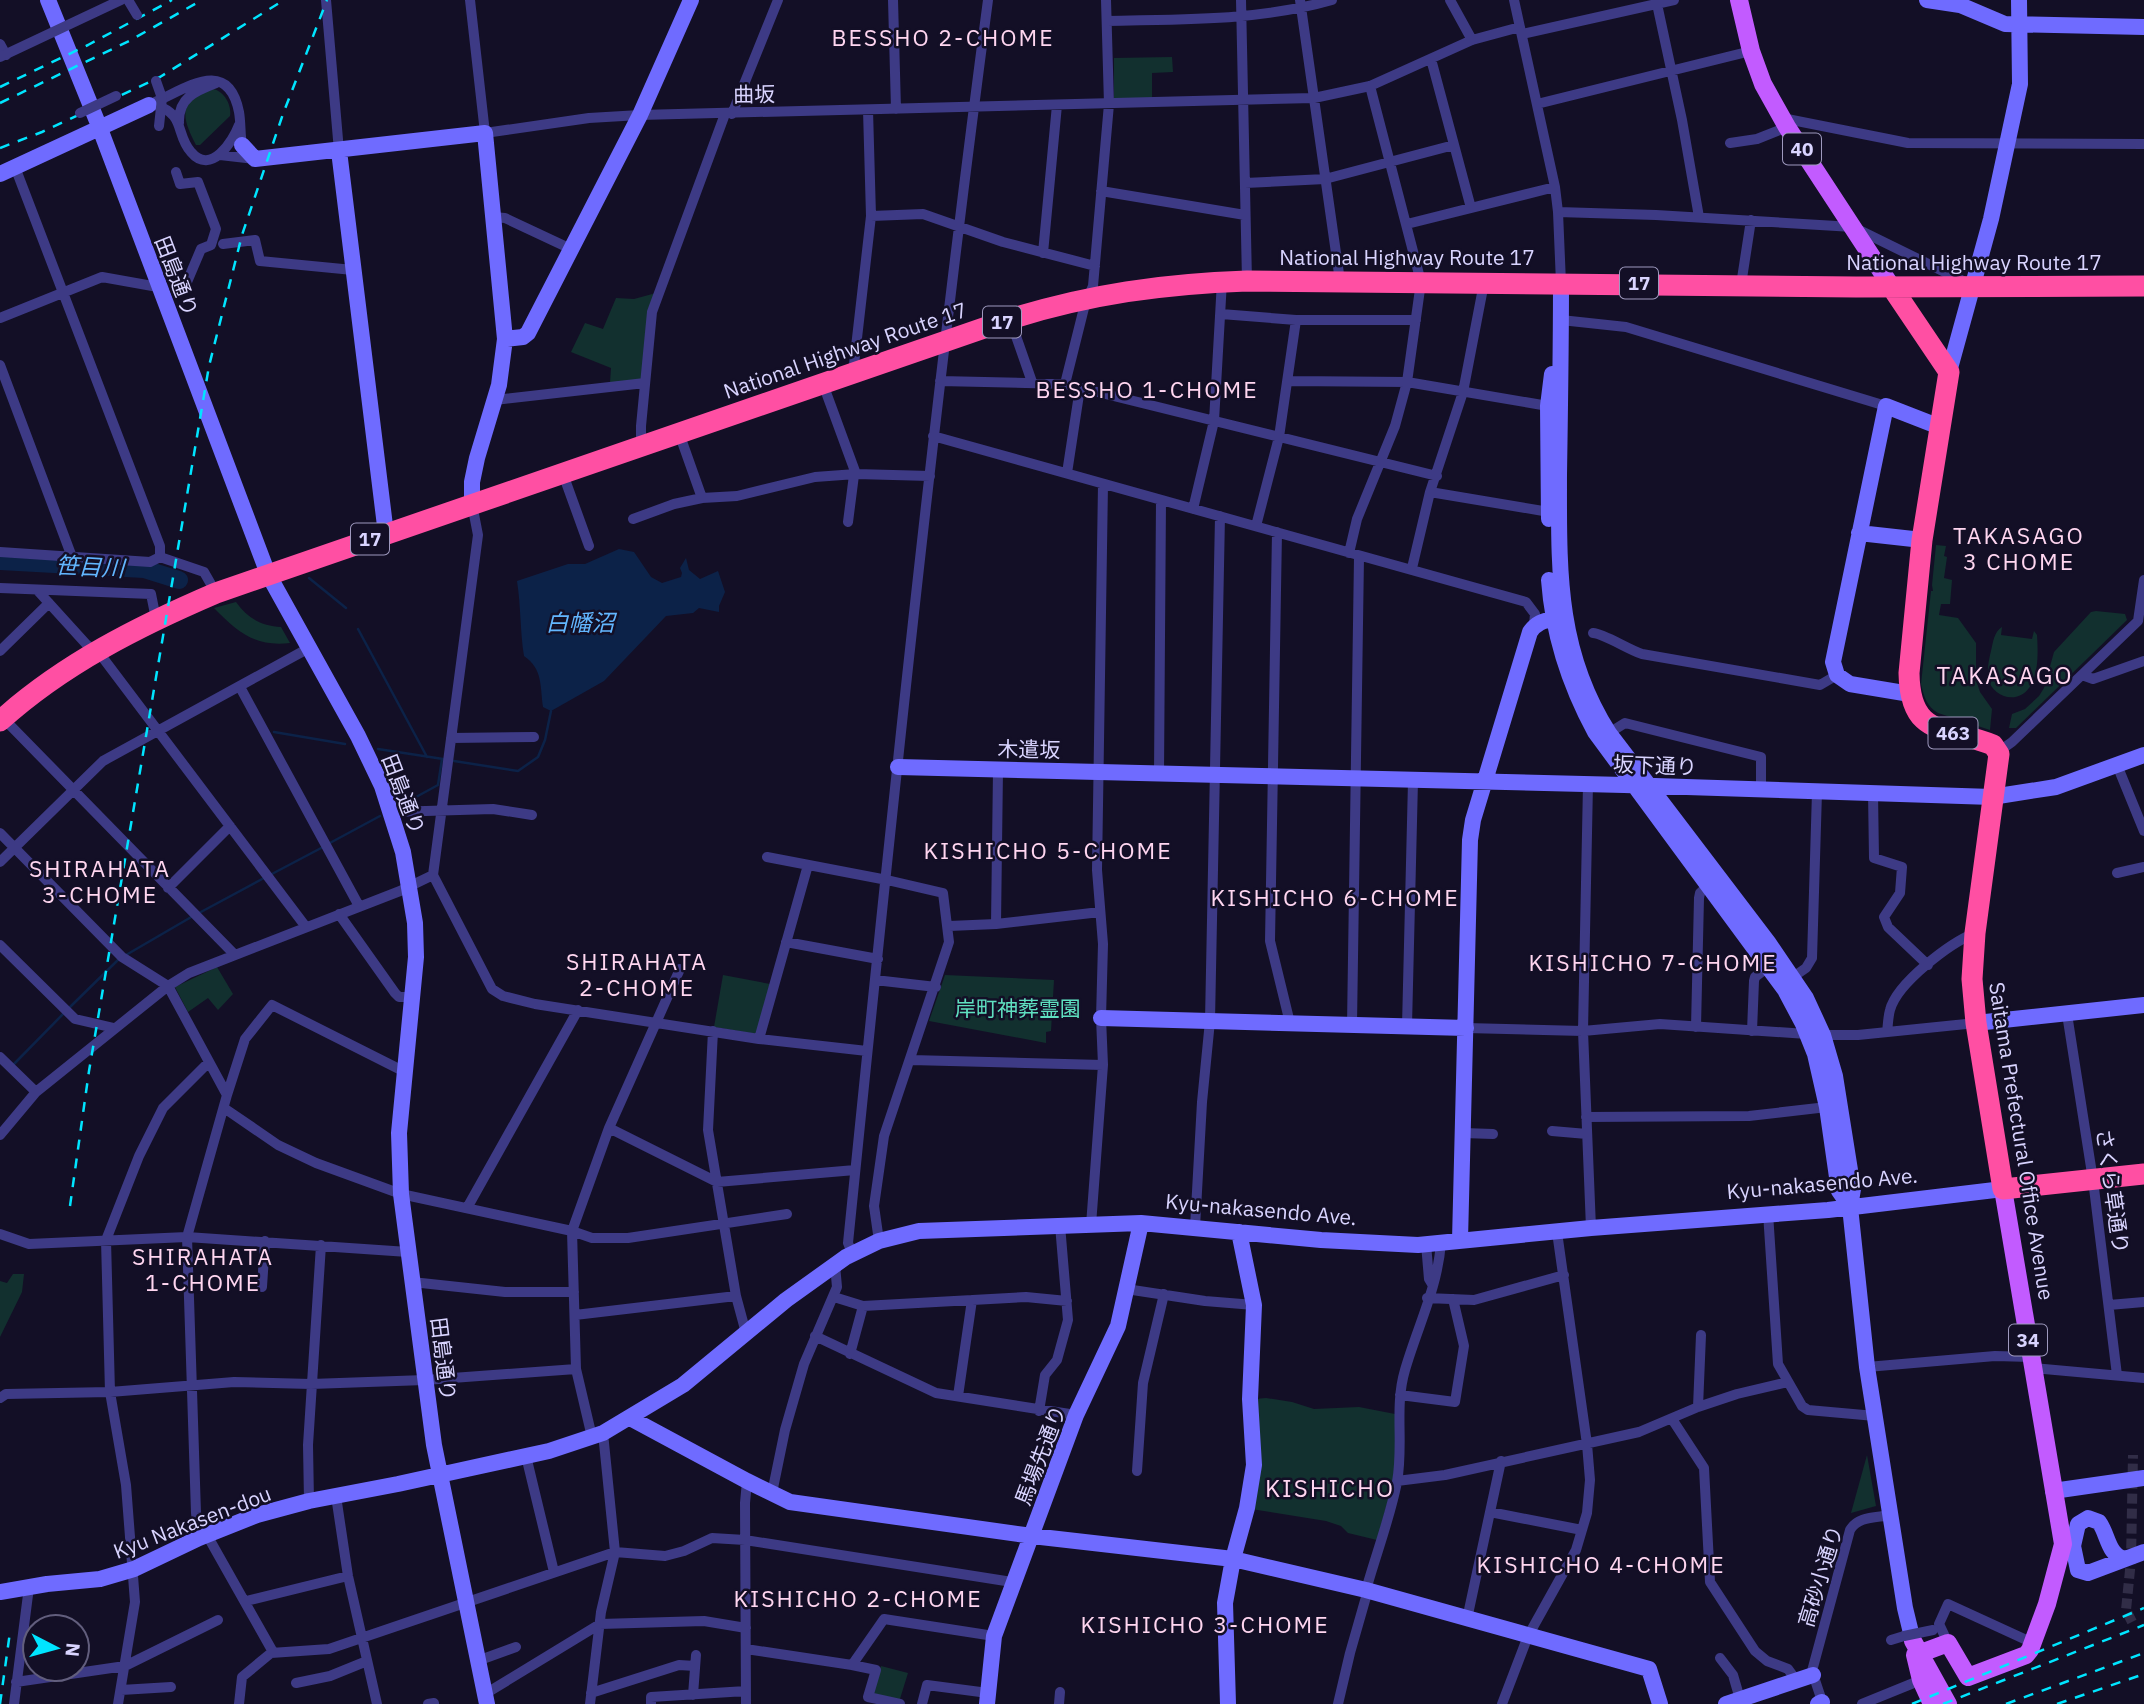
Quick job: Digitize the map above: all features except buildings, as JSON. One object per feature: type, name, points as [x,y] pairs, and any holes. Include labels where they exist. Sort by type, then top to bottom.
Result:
[{"type":"highway","name":"National Highway Route 17","points":[[1,718],[96,651],[156,619],[216,593],[1010,319],[1088,298],[1166,285],[1223,281],[2144,286]]},
{"type":"highway","points":[[1891,286],[1949,372]]},
{"type":"highway","name":"463","points":[[1949,372],[1922,540],[1909,673],[1910,694],[1919,715],[1934,726],[1988,743],[1996,747],[1998,752]]},
{"type":"highway","name":"Saitama Prefectural Office Avenue","points":[[1998,752],[1975,933],[1972,979],[1976,1023],[2003,1189]]},
{"type":"highway","name":"Kyu-nakasendo Ave.","points":[[2003,1189],[2144,1174]]},
{"type":"main road","name":"40","points":[[1739,0],[1751,51],[1763,84],[1891,286]]},
{"type":"main road","name":"Saitama Prefectural Office Avenue","points":[[2003,1189],[2053,1491]]},
{"type":"main road","name":"34","points":[[2033,1643],[2068,1545],[2053,1491]]},
{"type":"main road","points":[[1912,1643],[1948,1643],[1968,1677],[2026,1655],[2033,1643]]},
{"type":"main road","points":[[1912,1643],[1921,1680],[1932,1704]]},
{"type":"main road","points":[[1912,1643],[1948,1704]]},
{"type":"street","name":"田島通り","points":[[48,0],[99,127],[268,574],[358,736],[392,812],[410,887],[415,923],[413,997],[399,1133],[401,1194],[440,1475],[486,1699]]},
{"type":"street","points":[[61,32],[128,0]]},
{"type":"street","points":[[128,0],[137,15]]},
{"type":"street","points":[[0,44],[3,56],[128,0]]},
{"type":"street","points":[[326,0],[339,151],[386,534]]},
{"type":"street","points":[[470,0],[505,339],[502,371],[472,482],[472,504],[478,535],[433,875],[492,989],[503,996],[759,1039],[867,1051]]},
{"type":"street","points":[[505,339],[523,337],[528,333],[640,115],[691,0]]},
{"type":"street","points":[[641,446],[652,312],[728,114],[778,0]]},
{"type":"street","points":[[893,0],[896,109]]},
{"type":"street","points":[[852,1253],[848,1243],[855,1170],[933,436],[988,0]]},
{"type":"street","points":[[1065,384],[1093,286],[1109,104],[1106,0]]},
{"type":"street","points":[[1241,0],[1247,281]]},
{"type":"street","points":[[1107,21],[1242,17],[1332,0]]},
{"type":"street","points":[[1450,0],[1472,40]]},
{"type":"street","points":[[1514,0],[1555,187],[1558,212],[1561,283],[1561,590],[1565,621],[1574,657],[1609,733],[1709,885],[1815,1034],[1835,1076],[1853,1189],[1850,1208],[1867,1367],[1912,1643]]},
{"type":"street","name":"曲坂","points":[[485,133],[589,118],[640,115],[1314,99],[1370,86],[1472,40],[1674,0]]},
{"type":"street","points":[[1927,0],[1951,3],[2005,24],[2021,26],[2144,27]]},
{"type":"street","points":[[1949,372],[1991,219],[2020,83],[2019,0]]},
{"type":"street","points":[[1657,4],[1699,217]]},
{"type":"street","points":[[1300,5],[1340,281]]},
{"type":"street","points":[[1537,104],[1751,51]]},
{"type":"street","points":[[1432,59],[1471,208]]},
{"type":"street","points":[[156,81],[162,98],[159,120]]},
{"type":"street","points":[[0,174],[99,127],[159,120],[200,81],[220,81],[229,89],[234,97],[243,145],[255,159]]},
{"type":"street","points":[[220,81],[195,92],[184,100],[179,109],[179,123],[187,147],[194,155],[206,159],[220,155],[255,159],[485,133]]},
{"type":"street","points":[[1352,1025],[1354,555],[1357,519],[1395,426],[1407,382],[1421,282],[1370,86]]},
{"type":"street","points":[[79,113],[114,95]]},
{"type":"street","points":[[1043,253],[1057,105]]},
{"type":"street","points":[[159,120],[165,109],[179,123]]},
{"type":"street","points":[[853,373],[871,216],[869,110]]},
{"type":"street","points":[[220,155],[231,143],[240,122]]},
{"type":"street","points":[[1730,143],[1757,139],[1785,122],[1908,143],[2144,144]]},
{"type":"street","points":[[1245,183],[1325,180],[1454,145]]},
{"type":"street","points":[[15,167],[160,546],[160,556]]},
{"type":"street","points":[[176,172],[180,184],[198,182],[218,238]]},
{"type":"street","points":[[1407,224],[1555,187]]},
{"type":"street","points":[[1101,191],[1245,215]]},
{"type":"street","points":[[1558,212],[1699,217],[1853,227],[1972,285]]},
{"type":"street","points":[[871,216],[923,214],[1043,253],[1095,266]]},
{"type":"street","points":[[493,217],[505,218],[571,249]]},
{"type":"street","points":[[1741,285],[1751,220]]},
{"type":"street","points":[[187,282],[201,249],[218,238],[255,240],[260,261],[353,270]]},
{"type":"street","points":[[0,318],[102,277],[158,287]]},
{"type":"street","points":[[1193,509],[1214,421],[1223,281]]},
{"type":"street","points":[[1412,568],[1430,492],[1463,392],[1484,284]]},
{"type":"street","points":[[1221,314],[1296,320],[1416,320]]},
{"type":"street","points":[[1010,319],[1032,382]]},
{"type":"street","points":[[1256,526],[1279,437],[1296,320]]},
{"type":"street","points":[[1561,320],[1548,406],[1549,581],[1553,619],[1561,655],[1580,704],[1595,732],[1702,853],[1806,998],[1815,1034],[1839,1191],[1850,1208]]},
{"type":"street","points":[[1561,320],[1626,327],[1886,407],[1940,427]]},
{"type":"street","points":[[0,365],[72,557]]},
{"type":"street","points":[[940,381],[1065,384],[1437,476]]},
{"type":"street","points":[[1289,381],[1407,382],[1548,406]]},
{"type":"street","points":[[495,400],[645,383]]},
{"type":"street","points":[[823,384],[855,475],[848,522]]},
{"type":"street","points":[[1068,473],[1080,388]]},
{"type":"street","points":[[1886,407],[1833,662],[1836,675],[1850,684],[1910,694]]},
{"type":"street","points":[[679,433],[702,498]]},
{"type":"street","points":[[933,436],[1354,555],[1412,568],[1526,602],[1535,614],[1534,625],[1473,820],[1470,840],[1460,1240]]},
{"type":"street","points":[[563,474],[589,546]]},
{"type":"street","points":[[633,519],[702,498],[737,496],[815,477],[929,476]]},
{"type":"street","points":[[1091,1225],[1103,1065],[1103,944],[1097,870],[1103,484]]},
{"type":"street","points":[[1430,492],[1549,512]]},
{"type":"street","points":[[1159,774],[1160,500]]},
{"type":"street","points":[[1195,1227],[1210,1021],[1220,516]]},
{"type":"street","points":[[1277,532],[1270,941],[1290,1023]]},
{"type":"street","points":[[1859,533],[1922,540]]},
{"type":"street","points":[[0,552],[150,562],[160,556]]},
{"type":"street","points":[[160,556],[204,572],[216,593]]},
{"type":"street","points":[[1998,752],[2138,621],[2144,580]]},
{"type":"street","points":[[0,588],[151,594],[156,619]]},
{"type":"street","points":[[38,591],[103,658],[306,927]]},
{"type":"street","points":[[0,651],[48,603]]},
{"type":"street","points":[[1534,625],[1553,619]]},
{"type":"street","points":[[1593,633],[1599,633],[1628,650],[1642,654],[1820,685],[1836,675]]},
{"type":"street","points":[[0,862],[103,761],[309,648]]},
{"type":"street","points":[[2082,675],[2093,680],[2144,661]]},
{"type":"street","points":[[240,687],[359,906]]},
{"type":"street","points":[[1,718],[234,954]]},
{"type":"street","points":[[1609,733],[1625,723],[1761,757],[1761,790]]},
{"type":"street","points":[[451,738],[534,737]]},
{"type":"street","name":"坂下通り","points":[[1159,774],[1642,785],[1992,797],[2056,787],[2144,755]]},
{"type":"street","points":[[2117,765],[2144,831]]},
{"type":"street","name":"木遣坂","points":[[898,767],[1159,774]]},
{"type":"street","points":[[996,924],[998,770]]},
{"type":"street","points":[[1407,1026],[1413,781]]},
{"type":"street","points":[[1588,784],[1583,1031],[1591,1228]]},
{"type":"street","points":[[1793,978],[1806,968],[1812,958],[1817,792]]},
{"type":"street","points":[[1873,793],[1874,858],[1902,867],[1900,893],[1884,917],[1888,927],[1927,965]]},
{"type":"street","points":[[392,812],[492,809],[532,815]]},
{"type":"street","points":[[168,888],[230,826]]},
{"type":"street","points":[[0,833],[122,957],[169,988],[227,1095]]},
{"type":"street","points":[[767,858],[943,893],[949,942],[936,988],[884,1136],[874,1206],[879,1241]]},
{"type":"street","points":[[759,1039],[808,865]]},
{"type":"street","points":[[2117,873],[2144,867]]},
{"type":"street","points":[[0,1135],[36,1092],[114,1028],[188,973],[410,887],[433,875]]},
{"type":"street","points":[[1696,1027],[1699,898],[1700,893],[1709,885]]},
{"type":"street","points":[[948,926],[996,924],[1100,912]]},
{"type":"street","points":[[339,914],[395,993],[404,998],[413,997]]},
{"type":"street","points":[[1887,1032],[1890,1009],[1900,992],[1927,965],[1975,933]]},
{"type":"street","points":[[786,942],[878,959]]},
{"type":"street","points":[[0,945],[75,1019],[114,1028]]},
{"type":"street","points":[[1752,1031],[1754,981],[1758,973],[1768,967]]},
{"type":"street","points":[[680,969],[609,1128],[572,1231],[576,1369],[597,1435],[615,1552],[600,1624],[591,1698],[696,1660],[692,1695]]},
{"type":"street","points":[[875,980],[936,988]]},
{"type":"street","points":[[274,1652],[246,1601],[203,1536],[196,1513],[187,1237],[245,1039],[272,1005],[405,1072]]},
{"type":"street","points":[[1101,1018],[1583,1031],[1660,1024],[1858,1035],[2144,1005]]},
{"type":"street","points":[[467,1208],[578,1010]]},
{"type":"street","name":"さくら草通り","points":[[2067,1014],[2093,1180],[2113,1331],[2116,1375]]},
{"type":"street","points":[[713,1031],[708,1130],[736,1296],[746,1333]]},
{"type":"street","points":[[0,1057],[36,1092]]},
{"type":"street","points":[[911,1060],[1103,1065]]},
{"type":"street","points":[[118,1704],[135,1602],[126,1485],[110,1392],[106,1240],[139,1156],[163,1108],[209,1062]]},
{"type":"street","points":[[1586,1117],[1749,1115],[1827,1107]]},
{"type":"street","points":[[223,1108],[278,1145],[316,1163],[401,1194],[572,1231],[592,1238],[628,1238],[788,1214]]},
{"type":"street","points":[[609,1128],[718,1182],[855,1170]]},
{"type":"street","points":[[1552,1131],[1587,1134]]},
{"type":"street","points":[[1463,1133],[1493,1134]]},
{"type":"street","name":"Kyu-nakasendo Ave.","points":[[440,1475],[526,1456],[597,1435],[682,1385],[786,1300],[852,1253],[879,1241],[919,1231],[1141,1223],[1372,1244],[1434,1243],[1850,1208],[2003,1189]]},
{"type":"street","points":[[1769,1213],[1778,1364],[1802,1405],[1808,1410],[1875,1416]]},
{"type":"street","name":"馬場先通り","points":[[987,1698],[994,1636],[1076,1415],[1118,1326],[1141,1223]]},
{"type":"street","points":[[1039,1410],[1045,1375],[1057,1360],[1068,1320],[1060,1225]]},
{"type":"street","points":[[1502,1704],[1528,1636],[1576,1550],[1587,1513],[1590,1480],[1587,1444],[1557,1231]]},
{"type":"street","points":[[1228,1704],[1225,1603],[1233,1559],[1245,1519],[1254,1465],[1250,1399],[1254,1305],[1240,1232]]},
{"type":"street","points":[[0,1234],[29,1244],[187,1237],[408,1252]]},
{"type":"street","points":[[262,1287],[265,1241]]},
{"type":"street","points":[[1338,1704],[1397,1481],[1401,1431],[1398,1413],[1400,1395],[1438,1268],[1434,1243]]},
{"type":"street","points":[[309,1501],[307,1445],[321,1245]]},
{"type":"street","points":[[772,1493],[785,1430],[804,1364],[837,1287],[835,1265]]},
{"type":"street","points":[[1427,1298],[1474,1300],[1564,1275]]},
{"type":"street","points":[[412,1282],[505,1292],[574,1292]]},
{"type":"street","points":[[1126,1289],[1205,1301],[1254,1305]]},
{"type":"street","points":[[1137,1471],[1143,1383],[1164,1294]]},
{"type":"street","points":[[575,1315],[736,1296]]},
{"type":"street","points":[[834,1297],[863,1307],[1026,1297],[1067,1301]]},
{"type":"street","points":[[1400,1395],[1455,1402],[1464,1346],[1453,1299]]},
{"type":"street","points":[[958,1396],[972,1300]]},
{"type":"street","points":[[2109,1305],[2144,1302]]},
{"type":"street","points":[[850,1354],[863,1307]]},
{"type":"street","points":[[1698,1407],[1700,1335]]},
{"type":"street","points":[[815,1336],[936,1393],[1076,1415]]},
{"type":"street","points":[[1867,1367],[1983,1356],[2144,1378]]},
{"type":"street","points":[[0,1398],[6,1394],[110,1392],[234,1382],[311,1384],[425,1380],[576,1369]]},
{"type":"street","points":[[1397,1481],[1445,1475],[1639,1432],[1698,1407],[1788,1382]]},
{"type":"street","points":[[630,1418],[790,1502],[1031,1536],[1233,1559],[1367,1590],[1648,1669],[1660,1704]]},
{"type":"street","points":[[1672,1419],[1704,1468],[1710,1582],[1755,1651],[1767,1661],[1788,1670],[1796,1680]]},
{"type":"street","points":[[526,1456],[554,1572]]},
{"type":"street","points":[[1467,1619],[1502,1461]]},
{"type":"street","name":"Kyu Nakasen-dou","points":[[0,1592],[100,1578],[134,1569],[203,1536],[257,1515],[309,1501],[440,1475]]},
{"type":"street","points":[[2053,1491],[2144,1478]]},
{"type":"street","points":[[746,1704],[747,1481]]},
{"type":"street","points":[[335,1496],[348,1576],[377,1704]]},
{"type":"street","points":[[1490,1512],[1582,1530]]},
{"type":"street","name":"高砂小通り","points":[[1813,1675],[1824,1623],[1850,1530],[1856,1522],[1891,1515]]},
{"type":"street","points":[[2125,1559],[2120,1559],[2113,1553],[2102,1527],[2094,1519],[2082,1520],[2068,1545],[2078,1570],[2084,1574],[2125,1559],[2144,1552]]},
{"type":"street","points":[[239,1704],[242,1677],[274,1652],[329,1649],[615,1552],[665,1556],[684,1551],[712,1538],[745,1540],[1012,1582]]},
{"type":"street","points":[[246,1601],[348,1576]]},
{"type":"street","points":[[14,1704],[29,1587]]},
{"type":"street","points":[[1948,1643],[1939,1624],[1948,1604],[2033,1643]]},
{"type":"street","points":[[852,1665],[884,1619],[994,1636]]},
{"type":"street","points":[[16,1682],[125,1666],[218,1620]]},
{"type":"street","points":[[486,1699],[600,1624],[705,1621],[746,1628]]},
{"type":"street","points":[[1891,1640],[1912,1643],[1933,1630]]},
{"type":"street","points":[[480,1660],[516,1647]]},
{"type":"street","points":[[746,1649],[876,1670],[868,1697],[900,1704]]},
{"type":"street","points":[[1720,1658],[1733,1675],[1733,1702],[1813,1675],[1821,1703]]},
{"type":"street","points":[[296,1683],[330,1676],[367,1661]]},
{"type":"street","points":[[1862,1704],[1921,1680]]},
{"type":"street","points":[[922,1704],[927,1685],[987,1698]]},
{"type":"street","points":[[121,1690],[171,1687]]},
{"type":"street","points":[[652,1704],[651,1697],[746,1691]]},
{"type":"street","points":[[1059,1704],[1060,1692]]},
{"type":"green space","points":[[1172,57],[1173,72],[1152,73],[1152,98],[1114,99],[1114,58]]},
{"type":"green space","points":[[213,89],[226,99],[230,116],[200,145],[196,145],[187,126],[188,104]]},
{"type":"green space","points":[[656,293],[641,380],[610,383],[611,368],[571,352],[585,323],[603,329],[616,298],[634,299]]},
{"type":"green space","points":[[1936,545],[1946,546],[1944,578],[1952,580],[1950,604],[1941,604],[1939,615],[1958,618],[1976,643],[1976,680],[1980,692],[1992,709],[1990,730],[1934,711],[1923,693],[1921,684]]},
{"type":"green space","points":[[236,602],[255,620],[281,627],[290,643],[266,643],[247,636],[214,608]]},
{"type":"green space","points":[[2091,612],[2125,614],[2127,620],[2016,728],[2009,728],[2012,714],[2025,709],[2044,688],[2054,652]]},
{"type":"green space","points":[[2002,627],[2001,635],[2032,639],[2034,631],[2037,635],[2035,677],[2029,688],[2018,696],[2000,694],[1990,685],[1988,678],[1993,641]]},
{"type":"green space","points":[[217,967],[233,994],[218,1010],[208,998],[188,1012],[175,987]]},
{"type":"green space","points":[[723,975],[770,984],[756,1034],[714,1027]]},
{"type":"green space","name":"岸町神葬霊園","points":[[945,975],[1054,980],[1051,1031],[1046,1032],[1046,1043],[929,1021]]},
{"type":"green space","points":[[13,1274],[24,1274],[22,1292],[0,1337],[0,1281],[7,1283]]},
{"type":"green space","points":[[1266,1398],[1314,1409],[1359,1407],[1395,1414],[1395,1475],[1377,1540],[1348,1533],[1341,1526],[1326,1521],[1251,1509],[1255,1399]]},
{"type":"green space","points":[[1867,1455],[1876,1506],[1851,1513]]},
{"type":"green space","points":[[881,1666],[908,1673],[899,1702],[870,1695]]},
{"type":"water","name":"白幡沼","points":[[619,549],[634,552],[651,577],[662,583],[681,577],[680,568],[686,558],[689,570],[700,579],[718,571],[725,592],[719,612],[699,608],[693,613],[666,616],[604,681],[551,711],[543,707],[538,672],[524,656],[517,581],[568,564],[585,564]]},
{"type":"waterway","name":"笹目川","points":[[0,561],[144,569],[179,580]]},
{"type":"waterway","points":[[309,578],[346,608]]},
{"type":"waterway","points":[[358,629],[427,757]]},
{"type":"waterway","points":[[454,761],[518,771],[538,757],[545,740],[551,711]]},
{"type":"waterway","points":[[274,732],[345,744]]},
{"type":"waterway","points":[[378,749],[443,759]]},
{"type":"waterway","points":[[405,803],[438,785],[442,759]]},
{"type":"waterway","points":[[328,844],[380,816]]},
{"type":"waterway","points":[[270,875],[323,847]]},
{"type":"waterway","points":[[199,913],[264,878]]},
{"type":"waterway","points":[[126,955],[193,916]]},
{"type":"waterway","points":[[70,1007],[120,958]]},
{"type":"waterway","points":[[14,1064],[65,1012]]},
{"type":"tunnel","points":[[2132,1622],[2126,1610],[2131,1560],[2133,1455]]},
{"type":"railway","points":[[0,87],[88,45],[172,0]]},
{"type":"railway","points":[[0,103],[129,41],[202,0]]},
{"type":"railway","points":[[0,148],[42,132],[160,77],[284,0]]},
{"type":"railway","points":[[70,1206],[89,1071],[209,366],[242,235],[283,114],[327,0]]},
{"type":"railway","points":[[1912,1704],[2144,1608]]},
{"type":"railway","points":[[1943,1704],[2144,1625]]},
{"type":"railway","points":[[0,1704],[10,1632]]},
{"type":"railway","points":[[2006,1704],[2144,1653]]},
{"type":"railway","points":[[2057,1704],[2144,1674]]},
{"type":"district","name":"BESSHO 2-CHOME","points":[[943,37]]},
{"type":"district","name":"BESSHO 1-CHOME","points":[[1147,389]]},
{"type":"district","name":"TAKASAGO 3 CHOME","points":[[2019,548]]},
{"type":"district","name":"TAKASAGO","points":[[2005,675]]},
{"type":"district","name":"KISHICHO 5-CHOME","points":[[1048,850]]},
{"type":"district","name":"SHIRAHATA 3-CHOME","points":[[100,881]]},
{"type":"district","name":"KISHICHO 6-CHOME","points":[[1335,897]]},
{"type":"district","name":"KISHICHO 7-CHOME","points":[[1653,962]]},
{"type":"district","name":"SHIRAHATA 2-CHOME","points":[[637,974]]},
{"type":"district","name":"SHIRAHATA 1-CHOME","points":[[203,1269]]},
{"type":"district","name":"KISHICHO","points":[[1330,1488]]},
{"type":"district","name":"KISHICHO 4-CHOME","points":[[1601,1564]]},
{"type":"district","name":"KISHICHO 2-CHOME","points":[[858,1598]]},
{"type":"district","name":"KISHICHO 3-CHOME","points":[[1205,1624]]}]
